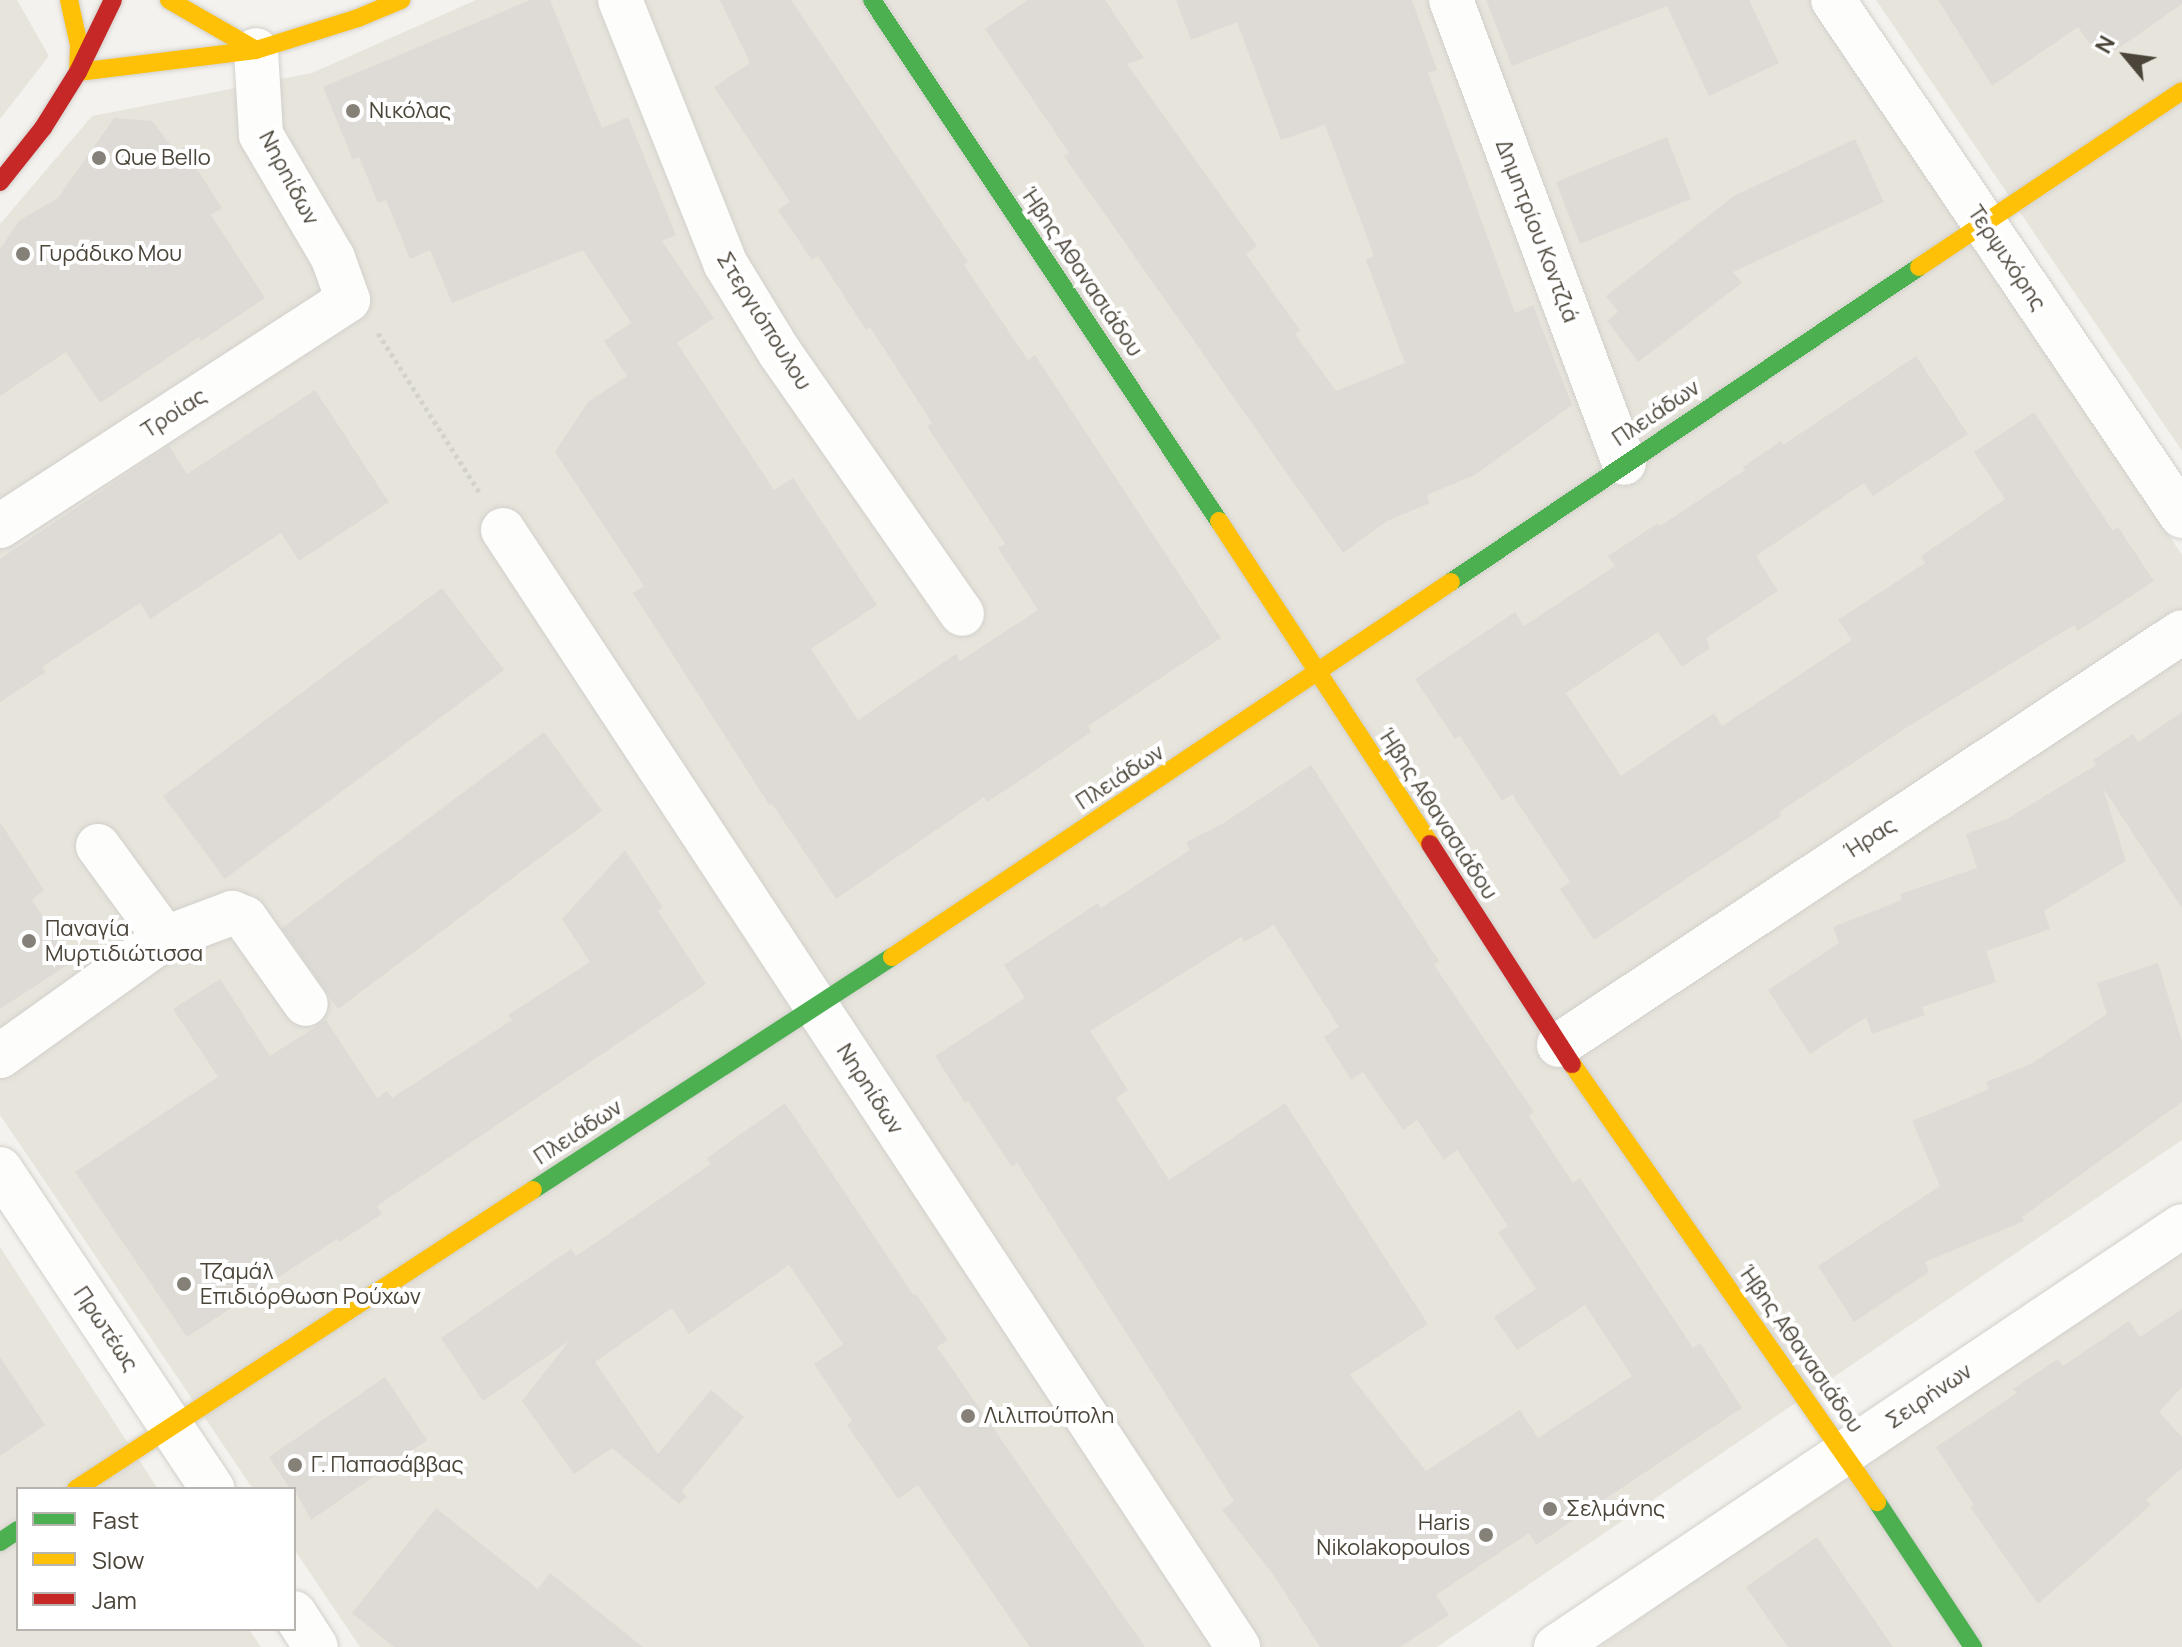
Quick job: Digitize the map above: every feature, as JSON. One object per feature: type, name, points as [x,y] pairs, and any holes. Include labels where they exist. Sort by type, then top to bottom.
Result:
[{"type":"street","points":[[69,0],[79,45],[78,72]]},
{"type":"street","points":[[0,182],[43,128],[78,72],[113,0]]},
{"type":"street","points":[[169,0],[256,50]]},
{"type":"street","points":[[78,72],[256,50],[358,18],[401,0]]},
{"type":"street","name":"Στεργιόπουλου","points":[[620,0],[725,263],[780,353],[962,614]]},
{"type":"street","name":"Ήβης Αθανασιάδου","points":[[872,0],[1318,670],[1559,1045],[1844,1454],[1973,1647]]},
{"type":"street","name":"Δημητρίου Κοντζιά","points":[[1451,0],[1624,463]]},
{"type":"street","name":"Τερψιχόρης","points":[[1833,0],[2182,516]]},
{"type":"street","name":"Νηρηίδων","points":[[256,50],[261,135],[333,258],[348,300]]},
{"type":"street","name":"Πλειάδων","points":[[79,1487],[815,1007],[1280,699],[1318,670],[1624,463],[2182,91]]},
{"type":"street","name":"Τροίας","points":[[0,526],[348,300]]},
{"type":"street","name":"Νηρηίδων","points":[[503,530],[1238,1647]]},
{"type":"street","name":"Ήρας","points":[[1559,1045],[2182,632]]},
{"type":"street","points":[[98,846],[165,938]]},
{"type":"street","points":[[0,1056],[165,938],[232,913],[245,918],[306,1004]]},
{"type":"street","name":"Πρωτέως","points":[[0,1169],[212,1487]]},
{"type":"street","name":"Σειρήνων","points":[[1556,1647],[2182,1226]]},
{"type":"street","points":[[296,1616],[316,1647]]},
{"type":"path","points":[[348,300],[368,316],[503,530]]},
{"type":"shaded area","points":[[0,0],[17,0],[49,56],[0,119]]},
{"type":"shaded area","points":[[476,0],[1812,0],[2182,555],[2182,1140],[1437,1647],[360,1647],[296,1552],[296,1487],[252,1487],[0,1115],[0,224],[92,116],[312,73]]},
{"type":"shaded area","points":[[1876,0],[2182,0],[2182,451]]},
{"type":"shaded area","points":[[2182,1239],[2182,1647],[1599,1647]]},
{"type":"shaded area","points":[[0,1247],[157,1487],[16,1487],[16,1631],[250,1631],[261,1647],[0,1647]]},
{"type":"building","points":[[530,0],[550,0],[602,128],[628,117],[676,235],[662,241],[714,318],[677,343],[774,490],[793,478],[877,605],[811,649],[858,720],[956,654],[960,661],[1038,610],[998,548],[1005,544],[927,426],[932,423],[870,327],[866,330],[818,256],[812,260],[778,210],[790,202],[714,87],[750,63],[720,0],[791,0],[968,262],[964,265],[1028,360],[1035,355],[1221,638],[1088,726],[1091,732],[1033,772],[987,802],[984,797],[836,899],[772,804],[770,806],[633,593],[644,586],[555,452],[588,402],[627,376],[604,341],[631,323],[583,250],[452,303],[430,250],[410,259],[386,200],[378,203],[359,157],[353,160],[323,87]]},
{"type":"building","points":[[1028,0],[1105,0],[1144,58],[1127,64],[1257,246],[1246,254],[1300,330],[1295,334],[1336,391],[1405,363],[1366,260],[1374,256],[1325,125],[1281,140],[1237,22],[1191,40],[1176,0],[1412,0],[1437,70],[1428,73],[1515,313],[1533,305],[1572,405],[1475,475],[1427,495],[1430,503],[1387,521],[1343,553],[1064,156],[1069,153],[985,29]]},
{"type":"building","points":[[1486,0],[1749,0],[1779,63],[1709,96],[1667,6],[1512,66]]},
{"type":"building","points":[[1938,0],[2182,0],[2182,4],[2109,55],[2100,42],[2092,47],[2078,27],[1992,86]]},
{"type":"building","points":[[114,118],[152,121],[176,152],[183,147],[222,208],[211,215],[265,298],[201,341],[199,337],[100,403],[66,352],[0,396],[0,249],[20,220],[58,198]]},
{"type":"building","points":[[1667,137],[1691,199],[1580,244],[1556,182]]},
{"type":"building","points":[[1855,139],[1884,202],[1733,272],[1742,283],[1638,362],[1607,321],[1618,312],[1606,296],[1734,196]]},
{"type":"building","points":[[1916,356],[1968,434],[1873,496],[1864,483],[1756,556],[1778,591],[1706,638],[1710,648],[1682,667],[1658,632],[1566,693],[1621,776],[1714,713],[1722,726],[1852,640],[1838,620],[1925,563],[1921,556],[2005,499],[1974,452],[2034,412],[2113,531],[2118,527],[2154,581],[2078,631],[2074,625],[1909,726],[1779,812],[1781,816],[1594,940],[1560,889],[1570,882],[1512,794],[1502,801],[1460,736],[1455,739],[1415,679],[1515,612],[1524,626],[1615,566],[1608,556],[1658,523],[1660,526],[1745,470],[1743,467],[1781,441],[1783,445]]},
{"type":"building","points":[[315,390],[389,502],[299,561],[281,533],[150,619],[140,603],[42,667],[46,672],[0,702],[0,559],[169,446],[187,474]]},
{"type":"building","points":[[442,588],[504,670],[225,879],[163,796]]},
{"type":"building","points":[[2182,712],[2182,908],[2103,788],[2126,861],[2044,911],[2050,929],[1986,951],[1996,982],[1922,1007],[1925,1015],[1872,1034],[1866,1017],[1810,1054],[1768,990],[1839,943],[1833,927],[1902,900],[1900,894],[1977,868],[1966,834],[2007,819],[2096,765],[2093,760],[2133,734],[2138,742]]},
{"type":"building","points":[[544,732],[602,811],[338,1009],[282,928]]},
{"type":"building","points":[[1311,765],[1439,961],[1434,965],[1534,1112],[1529,1116],[1573,1183],[1580,1178],[1693,1348],[1700,1343],[1742,1408],[1536,1545],[1529,1533],[1436,1595],[1449,1615],[1400,1647],[1320,1647],[1272,1573],[1222,1510],[1234,1501],[1017,1163],[1012,1167],[935,1056],[1025,998],[1004,965],[1098,903],[1101,908],[1190,850],[1186,842],[1222,824]],"holes":[[[1274,925],[1339,1027],[1324,1037],[1351,1080],[1363,1072],[1403,1130],[1417,1120],[1444,1160],[1457,1150],[1508,1226],[1498,1232],[1536,1289],[1494,1317],[1517,1350],[1585,1305],[1632,1376],[1538,1438],[1520,1410],[1426,1471],[1350,1375],[1428,1324],[1285,1103],[1169,1180],[1116,1098],[1128,1090],[1090,1031],[1241,937],[1244,942]]]},
{"type":"building","name":"Παναγία Μυρτιδιώτισσα","points":[[0,822],[44,890],[32,900],[72,962],[0,1009]]},
{"type":"building","points":[[625,850],[663,908],[658,911],[706,984],[377,1206],[382,1214],[339,1242],[337,1239],[187,1337],[75,1172],[218,1077],[173,1009],[220,979],[270,1056],[326,1020],[377,1098],[387,1091],[392,1098],[512,1020],[508,1015],[590,962],[562,919]]},
{"type":"building","points":[[2158,963],[2182,1041],[2182,1102],[2022,1217],[2024,1221],[1925,1262],[1929,1272],[1854,1322],[1818,1266],[1940,1186],[1912,1121],[1989,1089],[1986,1082],[2031,1064],[2107,1014],[2097,983]]},
{"type":"building","points":[[785,1103],[914,1296],[916,1294],[948,1340],[937,1347],[1145,1647],[1030,1647],[918,1485],[898,1499],[847,1425],[852,1421],[814,1364],[843,1344],[789,1265],[689,1334],[672,1308],[595,1362],[658,1454],[711,1390],[744,1417],[682,1491],[687,1497],[679,1504],[612,1448],[574,1474],[522,1401],[569,1341],[483,1401],[441,1338],[571,1249],[576,1256],[711,1164],[707,1158]]},
{"type":"building","points":[[2182,1309],[2182,1387],[2159,1412],[2182,1437],[2182,1468],[2146,1500],[2151,1505],[2038,1604],[1970,1507],[1974,1505],[1936,1447],[2017,1393],[2013,1389],[2058,1359],[2063,1366],[2129,1321],[2140,1337]]},
{"type":"building","points":[[0,1357],[45,1425],[0,1456]]},
{"type":"building","points":[[385,1377],[427,1440],[311,1520],[296,1487],[289,1487],[269,1457]]},
{"type":"building","points":[[436,1508],[538,1589],[550,1573],[643,1647],[394,1647],[352,1613]]},
{"type":"building","points":[[1817,1537],[1893,1647],[1788,1647],[1746,1587]]},
{"type":"traffic: fast","points":[[872,0],[1219,521]]},
{"type":"traffic: fast","points":[[1451,582],[1919,267]]},
{"type":"traffic: fast","points":[[533,1190],[892,957]]},
{"type":"traffic: fast","points":[[1877,1502],[1973,1647]]},
{"type":"traffic: fast","points":[[0,1542],[16,1531]]},
{"type":"traffic: slow","points":[[69,0],[79,45],[78,72]]},
{"type":"traffic: slow","points":[[169,0],[256,50]]},
{"type":"traffic: slow","points":[[78,72],[256,50],[358,18],[401,0]]},
{"type":"traffic: slow","points":[[1919,267],[2182,91]]},
{"type":"traffic: slow","points":[[1219,521],[1430,844]]},
{"type":"traffic: slow","points":[[892,957],[1451,582]]},
{"type":"traffic: slow","points":[[1572,1064],[1877,1502]]},
{"type":"traffic: slow","points":[[79,1487],[533,1190]]},
{"type":"traffic: jam","points":[[0,182],[43,128],[78,72],[113,0]]},
{"type":"traffic: jam","points":[[1430,844],[1572,1064]]},
{"type":"place","name":"Νικόλας","points":[[353,111]]},
{"type":"place","name":"Que Bello","points":[[99,158]]},
{"type":"place","name":"Γυράδικο Μου","points":[[23,254]]},
{"type":"place","name":"Παναγία Μυρτιδιώτισσα","points":[[29,941]]},
{"type":"place","name":"Τζαμάλ Επιδιόρθωση Ρούχων","points":[[184,1284]]},
{"type":"place","name":"Λιλιπούπολη","points":[[968,1416]]},
{"type":"place","name":"Γ. Παπασάββας","points":[[295,1465]]},
{"type":"place","name":"Σελμάνης","points":[[1550,1509]]},
{"type":"place","name":"Haris Nikolakopoulos","points":[[1486,1535]]}]
